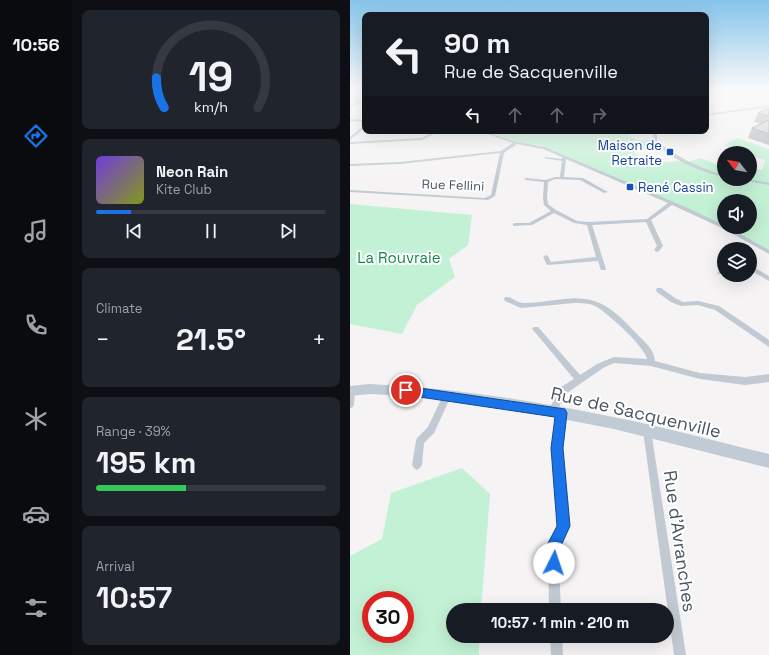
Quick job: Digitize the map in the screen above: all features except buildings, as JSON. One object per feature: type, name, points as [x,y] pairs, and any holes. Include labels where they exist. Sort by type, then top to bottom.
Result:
[{"type":"street","points":[[350,139],[362,129]]},
{"type":"street","points":[[350,143],[422,139],[432,134]]},
{"type":"street","points":[[487,134],[516,143],[544,148],[717,224]]},
{"type":"street","points":[[655,134],[655,141],[667,152],[690,164],[717,174]]},
{"type":"street","points":[[350,166],[400,163],[502,152],[516,143]]},
{"type":"street","name":"Rue Fellini","points":[[350,190],[486,199],[490,198],[493,196],[502,152]]},
{"type":"street","points":[[546,158],[564,158]]},
{"type":"street","points":[[562,178],[564,158]]},
{"type":"street","points":[[526,179],[546,181],[562,178],[580,179],[606,192]]},
{"type":"street","points":[[546,181],[546,204],[576,222],[589,224],[648,220],[672,203]]},
{"type":"street","points":[[757,182],[769,184]]},
{"type":"street","points":[[514,225],[530,224],[554,210]]},
{"type":"street","points":[[648,220],[660,246],[657,250]]},
{"type":"street","points":[[589,224],[603,269]]},
{"type":"street","points":[[737,234],[769,252]]},
{"type":"street","points":[[546,257],[549,264],[599,259]]},
{"type":"street","points":[[757,271],[769,279]]},
{"type":"street","points":[[659,290],[673,300],[683,304],[698,303],[717,308],[769,344]]},
{"type":"street","points":[[507,299],[520,306],[577,301],[592,302],[601,307],[624,326],[649,351],[652,358],[652,363]]},
{"type":"street","points":[[536,329],[579,379]]},
{"type":"street","points":[[556,603],[553,547],[564,526],[557,448],[557,412],[564,390],[600,366],[614,360],[652,363],[700,376],[745,381],[769,378]]},
{"type":"street","name":"Rue de Sacquenville","points":[[350,391],[393,389],[557,412],[647,431],[769,461]]},
{"type":"street","points":[[350,391],[350,404]]},
{"type":"street","points":[[417,465],[420,441],[431,430],[447,396]]},
{"type":"street","name":"Rue d'Avranches","points":[[647,431],[680,655]]},
{"type":"street","points":[[556,643],[557,655]]},
{"type":"green space","points":[[495,134],[629,134],[638,140],[652,139],[657,146],[633,152],[650,164],[679,161],[686,163],[700,158],[717,164],[717,186],[757,186],[757,169],[762,170],[765,160],[757,157],[757,146],[724,145],[737,138],[769,149],[769,251],[757,244],[757,242],[752,242],[738,234],[757,234],[757,194],[717,194],[717,222],[543,146],[514,141]]},
{"type":"green space","name":"La Rouvraie","points":[[350,204],[472,215],[468,245],[449,259],[455,277],[417,305],[402,334],[350,324]]},
{"type":"green space","points":[[462,468],[490,494],[482,603],[446,603],[446,643],[479,643],[479,655],[350,655],[350,556],[382,539],[391,493]]},
{"type":"place","name":"Maison de Retraite","points":[[670,152]]},
{"type":"place","name":"René Cassin","points":[[630,187]]},
{"type":"route","points":[[406,390],[561,413],[557,448],[564,526],[553,547],[554,563]]}]
